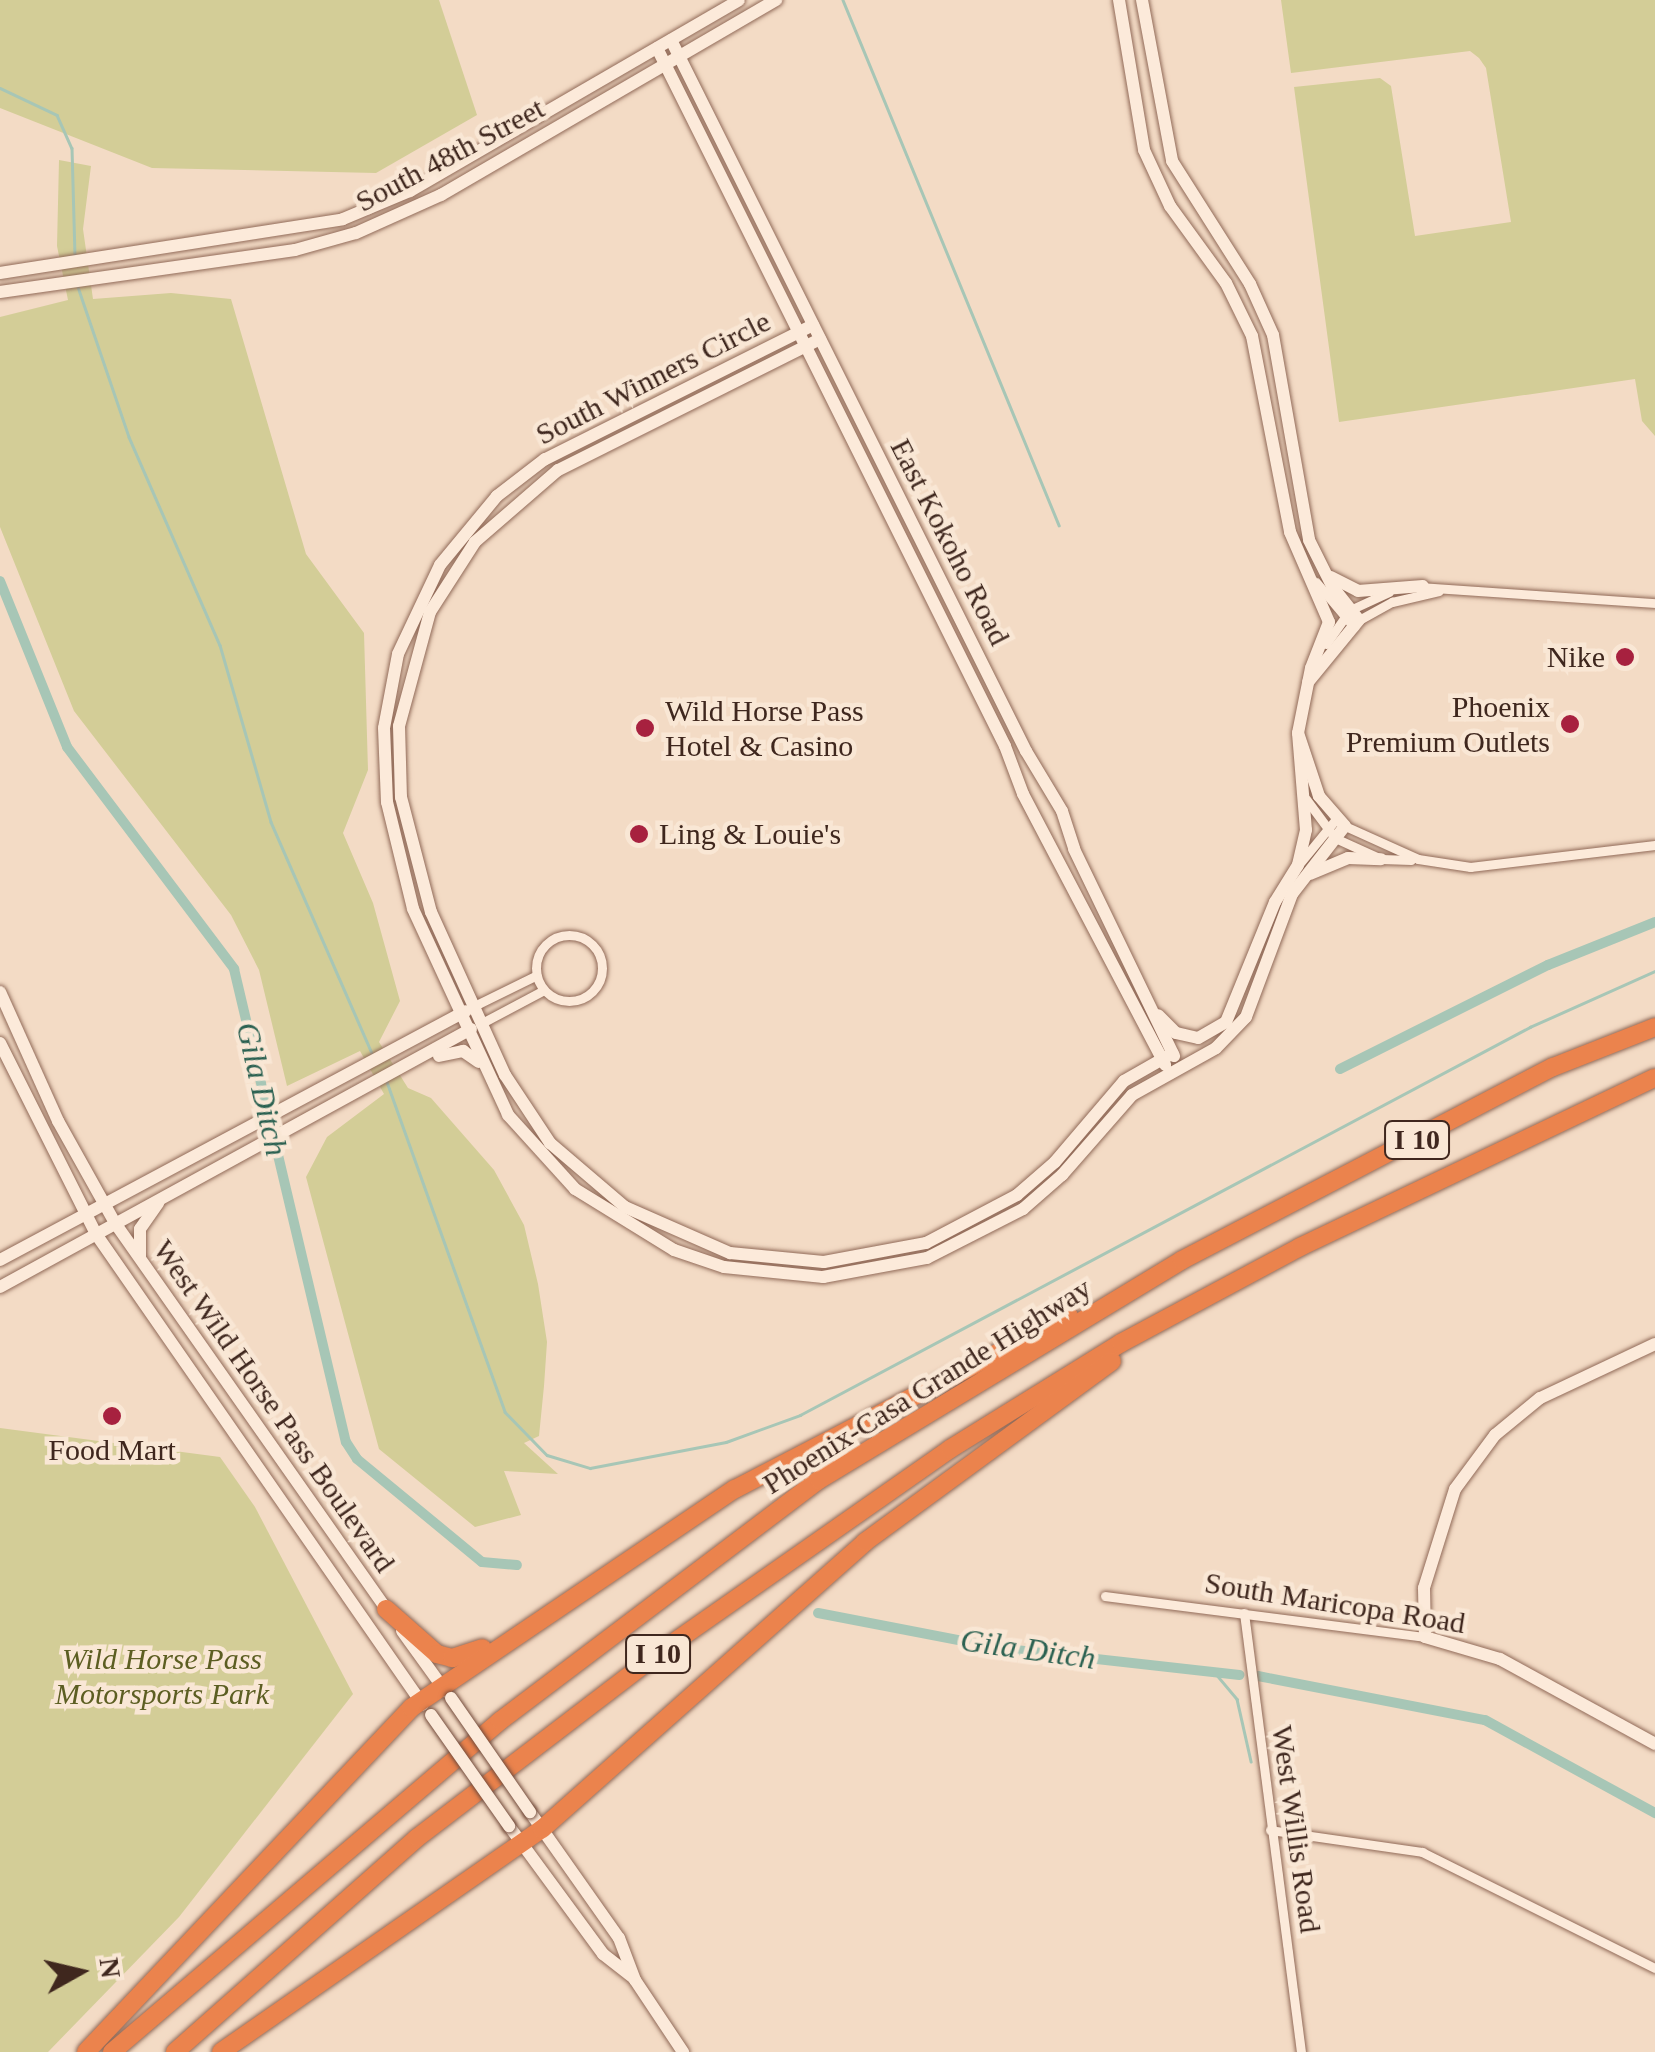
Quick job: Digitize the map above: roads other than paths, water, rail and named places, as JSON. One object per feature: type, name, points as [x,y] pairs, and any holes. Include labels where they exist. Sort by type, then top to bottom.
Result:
[{"type":"highway","name":"Phoenix-Casa Grande Highway","points":[[112,2052],[500,1721],[819,1480],[1182,1260],[1553,1068],[1655,1028]]},
{"type":"highway","name":"I 10","points":[[175,2052],[417,1838],[656,1655],[950,1449],[1182,1311],[1421,1185],[1655,1078]]},
{"type":"highway","points":[[86,2052],[426,1708],[531,1623],[735,1490],[1182,1260]]},
{"type":"highway","points":[[221,2052],[522,1844],[864,1542],[1182,1311]]},
{"type":"highway","points":[[386,1609],[420,1644],[452,1658],[531,1623]]},
{"type":"street","name":"South 48th Street","points":[[0,274],[342,219],[410,192],[740,0]]},
{"type":"street","name":"South 48th Street","points":[[0,292],[295,250],[356,233],[441,195],[776,0]]},
{"type":"street","points":[[1119,0],[1133,99],[1164,196],[1226,283],[1265,375],[1286,514],[1328,615],[1298,733],[1306,830],[1298,864]]},
{"type":"street","points":[[1142,0],[1156,96],[1177,172],[1242,272],[1281,360],[1301,506],[1322,572],[1352,618]]},
{"type":"street","name":"East Kokoho Road","points":[[671,40],[970,638],[1062,810],[1072,842],[1158,1015],[1167,1056]]},
{"type":"street","name":"East Kokoho Road","points":[[657,48],[956,645],[1032,811],[1058,850],[1174,1070]]},
{"type":"street","points":[[1133,99],[1156,96]]},
{"type":"street","points":[[1226,283],[1242,272]]},
{"type":"street","name":"South Winners Circle","points":[[813,325],[545,460],[461,536],[417,605],[387,703],[387,802],[406,858],[418,871],[472,1008],[523,1106],[550,1143],[586,1178],[652,1221],[730,1253],[776,1260],[874,1256],[948,1241],[1017,1195],[1055,1162],[1124,1081],[1167,1056]]},
{"type":"street","name":"South Winners Circle","points":[[820,339],[558,470],[476,542],[430,612],[404,692],[404,875],[481,1064],[539,1155],[590,1200],[645,1235],[724,1266],[823,1277],[873,1272],[948,1241],[1022,1209],[1074,1163],[1132,1095],[1230,1038],[1246,1017],[1292,894],[1340,823]]},
{"type":"street","points":[[1307,572],[1352,618]]},
{"type":"street","points":[[1322,572],[1358,592],[1423,586],[1655,602]]},
{"type":"street","points":[[1318,657],[1352,618],[1396,590],[1423,586]]},
{"type":"street","points":[[1308,682],[1352,618],[1392,602],[1446,589]]},
{"type":"street","points":[[956,645],[970,638]]},
{"type":"street","points":[[1298,733],[1319,796],[1340,823],[1418,859]]},
{"type":"street","points":[[1300,788],[1331,835],[1381,859]]},
{"type":"street","name":"South Winners Circle","points":[[1158,1015],[1186,1037],[1216,1032],[1235,1007],[1275,902],[1298,864],[1331,835]]},
{"type":"street","points":[[1058,850],[1072,842]]},
{"type":"street","points":[[1292,894],[1305,876],[1334,862],[1418,859],[1470,867],[1655,845]]},
{"type":"street","points":[[404,875],[418,871]]},
{"type":"street","points":[[564,936],[586,940],[600,958],[600,980],[586,997],[564,1001],[544,990],[537,975],[544,947],[564,936]]},
{"type":"street","points":[[0,1260],[83,1212],[537,975]]},
{"type":"street","points":[[0,1287],[544,990]]},
{"type":"street","name":"West Wild Horse Pass Boulevard","points":[[0,992],[58,1121],[116,1223],[619,1938],[635,1980]]},
{"type":"street","name":"West Wild Horse Pass Boulevard","points":[[0,1042],[96,1234],[522,1844],[604,1954],[635,1980]]},
{"type":"street","points":[[394,1070],[456,1050],[481,1064]]},
{"type":"street","points":[[141,1261],[140,1229],[163,1198]]},
{"type":"street","points":[[645,1235],[652,1221]]},
{"type":"street","points":[[1425,1637],[1427,1566],[1470,1463],[1540,1398],[1655,1344]]},
{"type":"street","name":"South Maricopa Road","points":[[1104,1596],[1425,1637],[1500,1659],[1655,1744]]},
{"type":"street","name":"West Willis Road","points":[[1244,1613],[1301,2052]]},
{"type":"street","points":[[1270,1830],[1422,1852],[1655,1968]]},
{"type":"street","points":[[635,1980],[683,2052]]},
{"type":"waterway","points":[[843,0],[1059,525]]},
{"type":"waterway","points":[[0,88],[57,115],[72,148],[75,254]]},
{"type":"waterway","points":[[78,287],[129,437],[220,645],[271,822],[372,1053]]},
{"type":"waterway","name":"Gila Ditch","points":[[0,581],[67,747],[234,969],[346,1442],[357,1459],[482,1562],[517,1565]]},
{"type":"waterway","points":[[1340,1069],[1548,965],[1655,922]]},
{"type":"waterway","points":[[387,1082],[505,1412],[547,1455],[590,1468],[726,1442],[800,1415],[1530,1027],[1655,971]]},
{"type":"waterway","name":"Gila Ditch","points":[[818,1613],[999,1648],[1239,1675]]},
{"type":"waterway","points":[[1216,1674],[1237,1699],[1251,1761]]},
{"type":"waterway","name":"Gila Ditch","points":[[1258,1676],[1485,1720],[1655,1813]]},
{"type":"place","name":"Nike","points":[[1625,657]]},
{"type":"place","name":"Phoenix Premium Outlets","points":[[1570,724]]},
{"type":"place","name":"Wild Horse Pass Hotel & Casino","points":[[645,728]]},
{"type":"place","name":"Ling & Louie's","points":[[639,834]]},
{"type":"place","name":"Food Mart","points":[[112,1416]]},
{"type":"park label","name":"Wild Horse Pass Motorsports Park","points":[[162,1676]]}]
